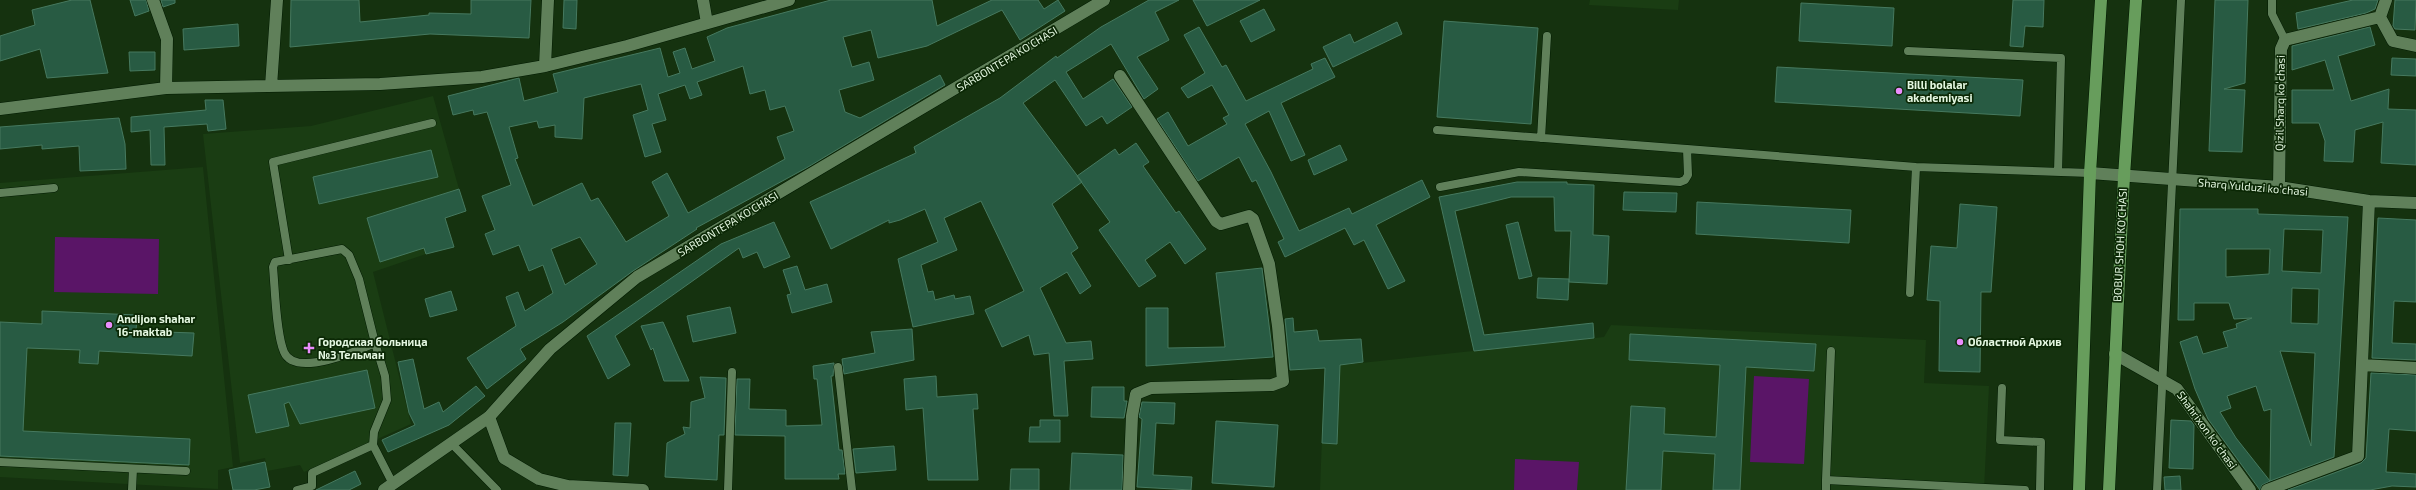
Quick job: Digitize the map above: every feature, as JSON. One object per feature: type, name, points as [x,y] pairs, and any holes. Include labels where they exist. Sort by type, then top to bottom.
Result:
[{"type":"main road","points":[[2079,490],[2090,173],[2101,0]]},
{"type":"main road","name":"BOBUR SHOH KO'CHASI","points":[[2110,490],[2124,176],[2136,0]]},
{"type":"street","points":[[154,0],[167,39],[166,88]]},
{"type":"street","points":[[271,86],[276,0]]},
{"type":"street","points":[[546,66],[548,0]]},
{"type":"street","points":[[703,0],[707,24]]},
{"type":"street","points":[[0,109],[166,88],[380,84],[466,78],[546,66],[707,24],[789,0]]},
{"type":"street","name":"SARBONTEPA KO'CHASI","points":[[388,487],[490,416],[550,350],[637,277],[1104,0]]},
{"type":"street","points":[[2386,0],[2380,17],[2393,41],[2416,46]]},
{"type":"street","name":"Qizil Sharq koʻchasi","points":[[2279,187],[2281,49],[2285,40],[2380,17]]},
{"type":"street","points":[[1120,76],[1216,221],[1221,224],[1249,216],[1253,219],[1269,264],[1278,326],[1283,381],[1272,385],[1151,388],[1136,394],[1132,416],[1129,490]]},
{"type":"street","name":"Sharq Yulduzi koʻchasi","points":[[2090,173],[2279,187],[2369,201],[2416,203]]},
{"type":"street","points":[[2267,490],[2358,456],[2369,201]]},
{"type":"street","name":"Shahrixon koʻchasi","points":[[2115,354],[2177,389],[2250,490]]},
{"type":"street","points":[[2362,365],[2416,368]]},
{"type":"street","points":[[490,416],[504,458],[539,479],[568,486],[643,490]]},
{"type":"lane","points":[[2156,490],[2181,0]]},
{"type":"lane","points":[[2272,0],[2272,14],[2285,40]]},
{"type":"lane","points":[[1541,138],[1548,36]]},
{"type":"lane","points":[[1908,51],[2061,58],[2058,172]]},
{"type":"lane","points":[[289,260],[273,162],[432,123]]},
{"type":"lane","points":[[1437,130],[1916,167],[2090,173]]},
{"type":"lane","points":[[1440,187],[1519,172],[1680,182],[1685,180],[1688,175],[1687,149]]},
{"type":"lane","points":[[1910,294],[1916,167]]},
{"type":"lane","points":[[0,193],[54,188]]},
{"type":"lane","points":[[375,343],[349,355],[314,363],[300,363],[291,359],[284,353],[273,267],[275,262],[342,249],[349,255],[359,279],[375,343],[386,376],[387,400],[374,432],[373,445],[388,487]]},
{"type":"lane","points":[[1826,490],[1831,352]]},
{"type":"lane","points":[[838,366],[852,490]]},
{"type":"lane","points":[[728,490],[732,372]]},
{"type":"lane","points":[[2002,388],[2000,440],[2041,442],[2040,490]]},
{"type":"lane","points":[[451,443],[497,490]]},
{"type":"lane","points":[[297,490],[313,488],[312,473],[373,445]]},
{"type":"lane","points":[[0,462],[186,471]]},
{"type":"lane","points":[[132,490],[133,469]]},
{"type":"lane","points":[[1826,480],[2024,490]]},
{"type":"shaded area","points":[[1590,0],[1679,0],[1678,10],[1589,5]]},
{"type":"shaded area","name":"Городская больница №3 Тельман","points":[[433,96],[459,189],[410,205],[426,254],[373,272],[411,424],[304,472],[300,465],[267,471],[265,458],[240,463],[203,134],[311,126]]},
{"type":"shaded area","name":"Andijon shahar 16-maktab","points":[[203,167],[233,467],[218,470],[218,489],[0,477],[0,183]]},
{"type":"shaded area","points":[[55,237],[159,239],[158,294],[54,292]]},
{"type":"shaded area","points":[[1611,325],[1926,340],[1924,383],[1989,386],[1984,490],[1320,490],[1324,383],[1332,383],[1333,366],[1604,337]]},
{"type":"shaded area","points":[[1754,376],[1809,379],[1804,464],[1750,462]]},
{"type":"shaded area","points":[[1515,459],[1579,462],[1577,490],[1514,490]]},
{"type":"building","points":[[72,0],[90,0],[108,73],[47,78],[40,49],[0,61],[0,36],[35,25],[32,10]]},
{"type":"building","points":[[130,0],[146,0],[149,11],[135,16]]},
{"type":"building","points":[[161,0],[175,0],[175,3],[163,7]]},
{"type":"building","points":[[291,0],[359,0],[360,22],[429,15],[429,13],[471,14],[471,0],[531,0],[529,38],[430,34],[290,47]]},
{"type":"building","points":[[564,0],[577,0],[576,29],[563,28]]},
{"type":"building","points":[[831,0],[932,0],[937,26],[992,0],[1038,0],[1044,9],[1058,0],[1065,11],[1020,40],[1002,10],[927,46],[878,58],[871,30],[843,37],[852,67],[869,62],[874,80],[839,90],[845,112],[860,118],[940,75],[945,85],[808,167],[696,228],[697,229],[633,271],[563,322],[520,349],[526,359],[487,389],[467,358],[516,326],[506,297],[518,292],[525,311],[553,293],[543,265],[529,271],[519,245],[493,255],[485,234],[495,230],[482,196],[511,185],[487,112],[474,115],[473,110],[453,115],[448,96],[519,78],[524,101],[558,92],[553,74],[660,48],[668,77],[680,73],[673,52],[685,48],[692,69],[715,61],[707,37],[727,28]],"holes":[[[743,66],[750,94],[765,90],[770,110],[785,106],[794,131],[777,137],[785,159],[688,213],[667,173],[652,182],[669,216],[626,242],[598,198],[591,201],[582,183],[533,206],[515,159],[518,158],[509,127],[537,121],[539,128],[555,125],[555,137],[582,139],[584,98],[641,84],[648,110],[633,115],[645,157],[661,152],[652,124],[666,120],[658,94],[685,85],[690,99],[702,95],[697,82]],[[580,237],[597,264],[565,285],[551,249]]]},
{"type":"building","points":[[1149,0],[1179,0],[1155,12],[1169,40],[1137,57],[1158,89],[1144,99],[1111,44],[1066,72],[1083,99],[1113,79],[1132,107],[1107,124],[1102,116],[1086,126],[1055,80],[1023,103],[1082,182],[1052,204],[1078,248],[1071,253],[1091,286],[1080,294],[1067,272],[1040,288],[1066,343],[1091,341],[1093,359],[1064,361],[1068,416],[1054,416],[1049,353],[1034,355],[1029,335],[1002,347],[985,310],[1024,291],[981,201],[944,218],[957,250],[921,265],[928,292],[933,291],[935,300],[954,295],[955,299],[970,296],[974,314],[913,327],[898,259],[938,242],[925,209],[900,220],[889,223],[889,220],[831,249],[810,202],[916,153],[914,147],[1000,98],[1056,56],[1057,58],[1101,27]]},
{"type":"building","points":[[1193,0],[1260,0],[1207,26]]},
{"type":"building","points":[[2013,0],[2044,0],[2043,27],[2025,26],[2023,47],[2010,46]]},
{"type":"building","points":[[2215,0],[2248,0],[2245,83],[2224,89],[2245,90],[2242,152],[2209,151]]},
{"type":"building","points":[[2353,0],[2378,0],[2375,9],[2366,13],[2298,29],[2296,13]]},
{"type":"building","points":[[2395,0],[2416,0],[2415,30],[2395,29],[2393,26]]},
{"type":"building","points":[[1801,3],[1894,8],[1892,46],[1799,41]]},
{"type":"building","points":[[1264,9],[1275,30],[1251,42],[1240,21]]},
{"type":"building","points":[[1444,21],[1538,28],[1531,124],[1437,117]]},
{"type":"building","points":[[1397,22],[1402,34],[1333,67],[1323,47],[1350,34],[1354,43]]},
{"type":"building","points":[[238,24],[239,46],[184,50],[183,29]]},
{"type":"building","points":[[1199,27],[1222,67],[1226,65],[1246,101],[1313,69],[1311,64],[1325,58],[1335,77],[1281,103],[1305,155],[1291,161],[1269,111],[1245,124],[1271,172],[1299,231],[1349,208],[1352,214],[1422,180],[1430,197],[1376,225],[1405,281],[1388,289],[1364,240],[1354,245],[1345,228],[1285,257],[1278,242],[1284,239],[1256,180],[1252,182],[1239,157],[1198,181],[1157,119],[1168,112],[1188,146],[1227,124],[1223,118],[1229,115],[1212,85],[1188,98],[1181,88],[1205,73],[1184,35]]},
{"type":"building","points":[[2370,27],[2375,45],[2338,56],[2351,101],[2389,89],[2388,109],[2416,110],[2416,165],[2381,163],[2383,122],[2355,130],[2353,162],[2324,161],[2325,141],[2319,123],[2292,123],[2292,90],[2334,90],[2325,60],[2292,70],[2292,46]]},
{"type":"building","points":[[129,52],[155,52],[155,70],[130,71]]},
{"type":"building","points":[[2392,58],[2416,59],[2416,76],[2391,75]]},
{"type":"building","name":"Billi bolalar akademiyasi","points":[[1777,67],[2023,80],[2020,116],[1775,102]]},
{"type":"building","points":[[205,100],[223,100],[226,129],[208,131],[207,124],[164,127],[165,165],[151,165],[150,130],[131,132],[131,117],[206,110]]},
{"type":"building","points":[[119,118],[125,144],[126,169],[80,171],[79,146],[42,149],[42,145],[0,149],[0,127]]},
{"type":"building","points":[[1136,143],[1149,162],[1143,166],[1176,213],[1179,211],[1206,249],[1185,264],[1170,242],[1145,260],[1156,276],[1139,287],[1099,230],[1110,222],[1077,176],[1115,149],[1119,155]]},
{"type":"building","points":[[1340,145],[1347,160],[1314,175],[1308,160]]},
{"type":"building","points":[[431,150],[438,177],[319,204],[313,177]]},
{"type":"building","points":[[1517,182],[1567,182],[1567,184],[1594,185],[1593,235],[1609,236],[1607,284],[1569,282],[1571,231],[1555,231],[1554,197],[1511,197],[1455,211],[1484,335],[1593,323],[1594,338],[1474,351],[1439,197]]},
{"type":"building","points":[[459,189],[466,211],[445,218],[454,247],[426,254],[424,248],[380,262],[367,218]]},
{"type":"building","points":[[1624,192],[1677,193],[1676,212],[1623,210]]},
{"type":"building","points":[[1697,202],[1851,210],[1849,243],[1696,234]]},
{"type":"building","points":[[1960,204],[1997,207],[1991,292],[1981,292],[1980,372],[1939,371],[1940,301],[1927,300],[1931,246],[1957,248]]},
{"type":"building","points":[[2180,209],[2258,209],[2258,214],[2348,217],[2334,457],[2270,481],[2262,485],[2260,490],[2208,419],[2195,389],[2180,342],[2197,336],[2203,354],[2228,347],[2223,332],[2237,328],[2236,324],[2252,318],[2234,319],[2229,303],[2194,303],[2194,320],[2178,320]],"holes":[[[2284,229],[2323,230],[2321,273],[2282,271]],[[2226,249],[2270,249],[2269,274],[2226,277]],[[2292,288],[2319,289],[2318,324],[2291,323]],[[2280,351],[2315,353],[2311,446]],[[2256,386],[2264,411],[2271,409],[2270,481],[2236,438],[2220,412],[2231,408],[2227,396]]]},
{"type":"building","points":[[2378,218],[2416,220],[2416,302],[2394,301],[2392,343],[2416,344],[2416,360],[2372,358]]},
{"type":"building","points":[[774,222],[790,257],[764,268],[757,252],[743,258],[739,248],[615,336],[630,365],[608,379],[587,336],[721,244]]},
{"type":"building","points":[[1518,222],[1532,276],[1519,279],[1506,225]]},
{"type":"building","points":[[797,266],[805,290],[827,284],[832,302],[792,313],[787,295],[791,294],[783,270]]},
{"type":"building","points":[[1262,268],[1273,357],[1146,366],[1146,308],[1168,308],[1168,348],[1225,347],[1216,273]]},
{"type":"building","points":[[1538,278],[1569,279],[1568,300],[1537,298]]},
{"type":"building","points":[[451,291],[457,310],[430,317],[425,299]]},
{"type":"building","points":[[730,307],[736,333],[693,342],[687,316]]},
{"type":"building","points":[[42,311],[137,315],[136,331],[194,333],[192,356],[99,351],[98,364],[79,363],[80,350],[27,348],[23,431],[190,439],[189,465],[0,456],[0,322],[42,324]]},
{"type":"building","points":[[1293,318],[1294,332],[1317,330],[1319,341],[1361,339],[1363,362],[1340,365],[1337,444],[1322,443],[1325,368],[1290,370],[1285,319]]},
{"type":"building","points":[[663,322],[689,381],[664,381],[653,348],[651,350],[641,326]]},
{"type":"building","points":[[912,329],[914,360],[844,374],[842,359],[875,353],[871,332]]},
{"type":"building","points":[[1630,334],[1816,344],[1814,371],[1746,367],[1740,490],[1713,490],[1715,454],[1663,451],[1661,490],[1626,490],[1631,406],[1665,408],[1664,434],[1716,437],[1720,365],[1629,360]]},
{"type":"building","points":[[413,359],[424,409],[439,402],[443,412],[476,386],[485,396],[449,425],[388,452],[382,440],[415,425],[409,413],[398,362]]},
{"type":"building","points":[[834,363],[833,376],[831,376],[839,450],[842,450],[845,474],[838,474],[839,479],[785,479],[785,436],[735,435],[737,379],[750,379],[749,409],[786,410],[786,426],[822,425],[817,379],[814,379],[813,366]]},
{"type":"building","points":[[367,370],[375,408],[300,424],[289,402],[284,404],[289,426],[256,433],[248,395]]},
{"type":"building","points":[[2371,373],[2416,375],[2416,431],[2389,429],[2386,472],[2416,474],[2416,487],[2392,486],[2370,490],[2288,490],[2361,463],[2366,458]]},
{"type":"building","points":[[936,376],[937,397],[977,394],[978,409],[973,409],[978,480],[928,480],[923,408],[906,410],[904,379]]},
{"type":"building","points":[[700,377],[726,378],[724,435],[719,435],[717,480],[665,477],[667,443],[685,434],[683,427],[690,428],[691,402],[705,398]]},
{"type":"building","points":[[1092,387],[1124,387],[1124,401],[1127,401],[1124,418],[1091,417]]},
{"type":"building","points":[[1142,402],[1175,403],[1174,424],[1156,423],[1153,475],[1192,477],[1191,490],[1137,487],[1142,419],[1139,417]]},
{"type":"building","points":[[1040,420],[1060,420],[1060,442],[1029,442],[1030,427],[1040,427]]},
{"type":"building","points":[[2171,420],[2191,421],[2194,425],[2193,469],[2169,468]]},
{"type":"building","points":[[1216,421],[1278,425],[1274,487],[1212,483]]},
{"type":"building","points":[[615,423],[631,423],[628,476],[613,475]]},
{"type":"building","points":[[894,446],[896,470],[856,473],[853,449]]},
{"type":"building","points":[[1072,453],[1123,455],[1122,490],[1070,490]]},
{"type":"building","points":[[265,462],[270,487],[254,490],[233,490],[229,470]]},
{"type":"building","points":[[1011,469],[1039,469],[1039,490],[1010,490]]},
{"type":"building","points":[[355,471],[361,484],[349,490],[316,490]]},
{"type":"building","points":[[2180,476],[2181,490],[2165,490],[2164,477]]},
{"type":"place","name":"Billi bolalar akademiyasi","points":[[1899,91]]},
{"type":"place","name":"Andijon shahar 16-maktab","points":[[109,325]]},
{"type":"place","name":"Областной Архив","points":[[1960,342]]},
{"type":"place","name":"Городская больница №3 Тельман","points":[[309,348]]}]
